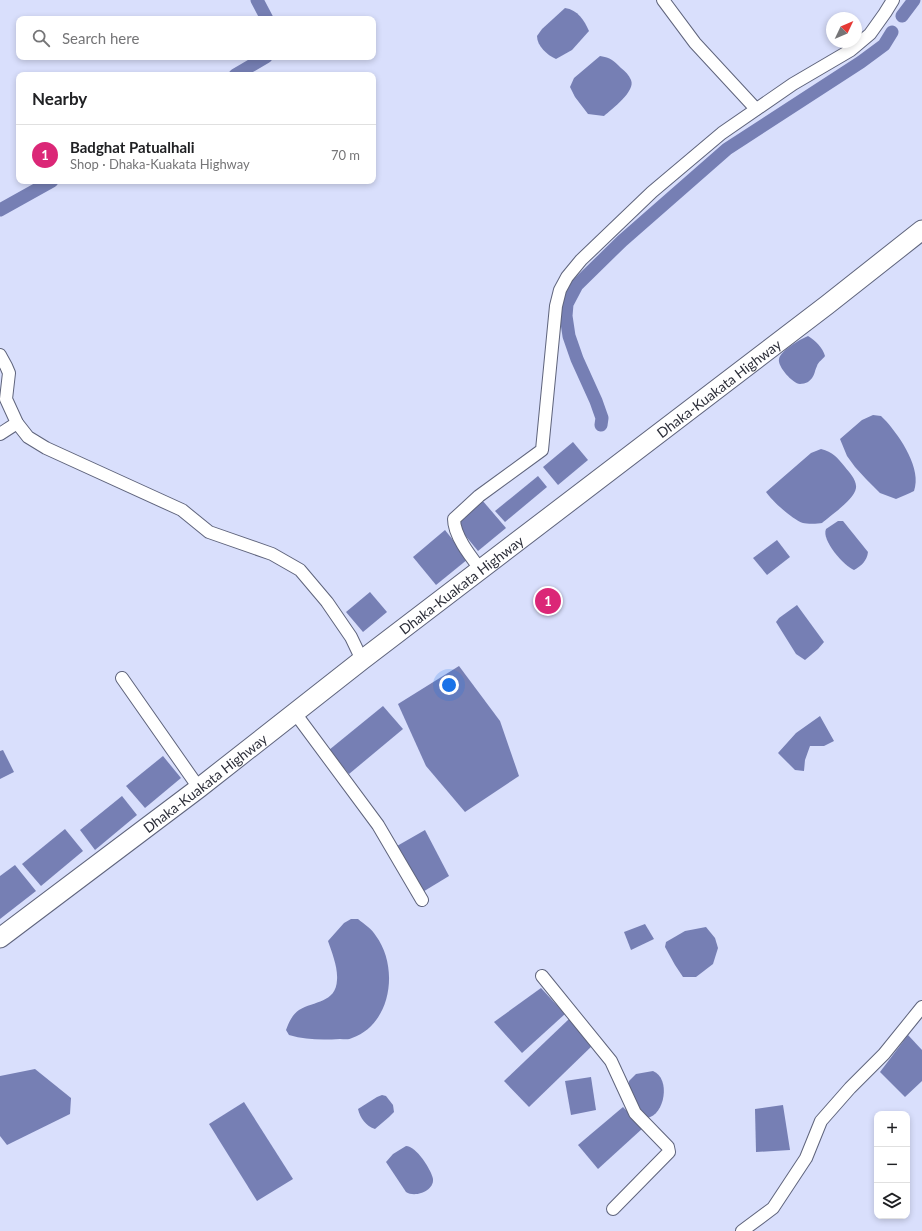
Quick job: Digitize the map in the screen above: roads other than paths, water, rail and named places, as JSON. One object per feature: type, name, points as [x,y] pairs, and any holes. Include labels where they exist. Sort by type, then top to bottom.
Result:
[{"type":"main road","name":"Dhaka-Kuakata Highway","points":[[0,938],[198,788],[362,660],[482,570],[922,230]]},
{"type":"street","points":[[663,0],[695,43],[756,110]]},
{"type":"street","points":[[482,570],[466,552],[454,519],[479,496],[542,450],[556,306],[560,290],[567,277],[581,260],[652,192],[722,133],[793,84],[851,50],[870,34],[886,13],[893,0]]},
{"type":"street","points":[[0,355],[8,373],[6,399],[17,423],[28,437],[46,448],[182,510],[209,532],[272,554],[300,570],[327,602],[351,637],[362,660]]},
{"type":"street","points":[[0,434],[17,423]]},
{"type":"street","points":[[122,678],[198,788]]},
{"type":"street","points":[[295,713],[378,825],[422,900]]},
{"type":"street","points":[[542,976],[611,1061],[635,1113],[668,1147],[668,1152],[613,1209]]},
{"type":"street","points":[[742,1231],[773,1208],[806,1158],[821,1121],[850,1088],[884,1054],[922,1007]]},
{"type":"water","points":[[565,8],[577,13],[589,31],[572,50],[556,59],[543,50],[537,40],[537,36],[542,29]]},
{"type":"water","points":[[600,56],[616,63],[628,75],[632,84],[622,100],[604,116],[588,114],[575,97],[570,87],[574,78]]},
{"type":"water","points":[[808,336],[818,344],[825,356],[819,362],[810,380],[800,384],[793,381],[786,374],[780,366],[779,359],[783,352],[796,342]]},
{"type":"water","points":[[873,415],[881,416],[892,428],[904,445],[913,464],[916,482],[914,491],[896,499],[880,493],[866,479],[847,456],[840,439],[862,420]]},
{"type":"water","points":[[573,442],[588,460],[558,485],[543,467]]},
{"type":"water","points":[[821,449],[832,453],[840,460],[852,476],[856,488],[847,502],[822,523],[803,523],[783,510],[766,492],[811,453]]},
{"type":"water","points":[[538,476],[547,487],[505,522],[495,511]]},
{"type":"water","points":[[482,500],[506,528],[478,551],[455,523]]},
{"type":"water","points":[[838,521],[843,521],[868,552],[863,563],[854,570],[834,552],[825,534],[826,529]]},
{"type":"water","points":[[445,530],[468,559],[436,585],[413,557]]},
{"type":"water","points":[[777,540],[790,557],[767,575],[753,558]]},
{"type":"water","points":[[370,592],[387,612],[363,632],[346,612]]},
{"type":"water","points":[[797,605],[824,642],[805,660],[796,654],[776,622],[779,618]]},
{"type":"water","points":[[459,666],[500,721],[519,776],[465,812],[426,766],[398,704]]},
{"type":"water","points":[[383,706],[403,729],[349,774],[329,750]]},
{"type":"water","points":[[820,716],[834,741],[824,746],[810,746],[805,760],[804,771],[795,770],[778,753],[796,733]]},
{"type":"water","points":[[3,750],[14,772],[0,779],[0,751]]},
{"type":"water","points":[[163,756],[181,778],[145,808],[126,786]]},
{"type":"water","points":[[122,796],[137,815],[95,850],[80,830]]},
{"type":"water","points":[[65,829],[83,851],[41,886],[22,864]]},
{"type":"water","points":[[425,830],[449,876],[421,893],[397,846]]},
{"type":"water","points":[[15,865],[36,891],[0,919],[0,876]]},
{"type":"water","points":[[351,919],[358,919],[370,929],[376,936],[383,949],[388,963],[389,978],[388,993],[383,1008],[376,1021],[365,1031],[351,1039],[314,1039],[289,1035],[286,1030],[294,1014],[305,1007],[328,997],[336,988],[337,970],[328,941],[344,923]]},
{"type":"water","points":[[645,924],[654,939],[631,950],[624,932]]},
{"type":"water","points":[[706,927],[715,938],[718,948],[713,964],[696,977],[683,977],[665,947],[666,942],[685,931]]},
{"type":"water","points":[[541,988],[565,1014],[522,1053],[494,1022]]},
{"type":"water","points":[[569,1019],[594,1044],[529,1107],[504,1081]]},
{"type":"water","points":[[908,1035],[922,1050],[922,1081],[905,1097],[880,1072]]},
{"type":"water","points":[[35,1069],[71,1098],[70,1114],[7,1145],[0,1136],[0,1076]]},
{"type":"water","points":[[653,1071],[659,1075],[662,1081],[664,1096],[662,1104],[658,1110],[647,1118],[641,1115],[628,1089],[629,1081],[636,1074]]},
{"type":"water","points":[[591,1077],[596,1110],[571,1115],[565,1081]]},
{"type":"water","points":[[382,1095],[386,1096],[393,1105],[394,1112],[375,1129],[364,1121],[360,1116],[358,1109]]},
{"type":"water","points":[[244,1102],[293,1179],[257,1201],[209,1124]]},
{"type":"water","points":[[783,1105],[790,1150],[756,1152],[755,1109]]},
{"type":"water","points":[[623,1107],[643,1128],[598,1169],[578,1145]]},
{"type":"water","points":[[406,1146],[410,1147],[418,1154],[432,1175],[433,1179],[430,1187],[419,1194],[410,1194],[406,1192],[386,1162],[393,1154]]},
{"type":"waterway","points":[[257,0],[265,16]]},
{"type":"waterway","points":[[902,16],[914,0]]},
{"type":"waterway","points":[[601,425],[602,418],[596,401],[577,359],[569,336],[566,316],[567,304],[577,285],[622,241],[727,149],[861,62],[884,45],[892,32]]},
{"type":"waterway","points":[[240,72],[261,60]]},
{"type":"waterway","points":[[0,210],[47,184]]},
{"type":"place","name":"Badghat Patualhali","points":[[548,601]]}]
